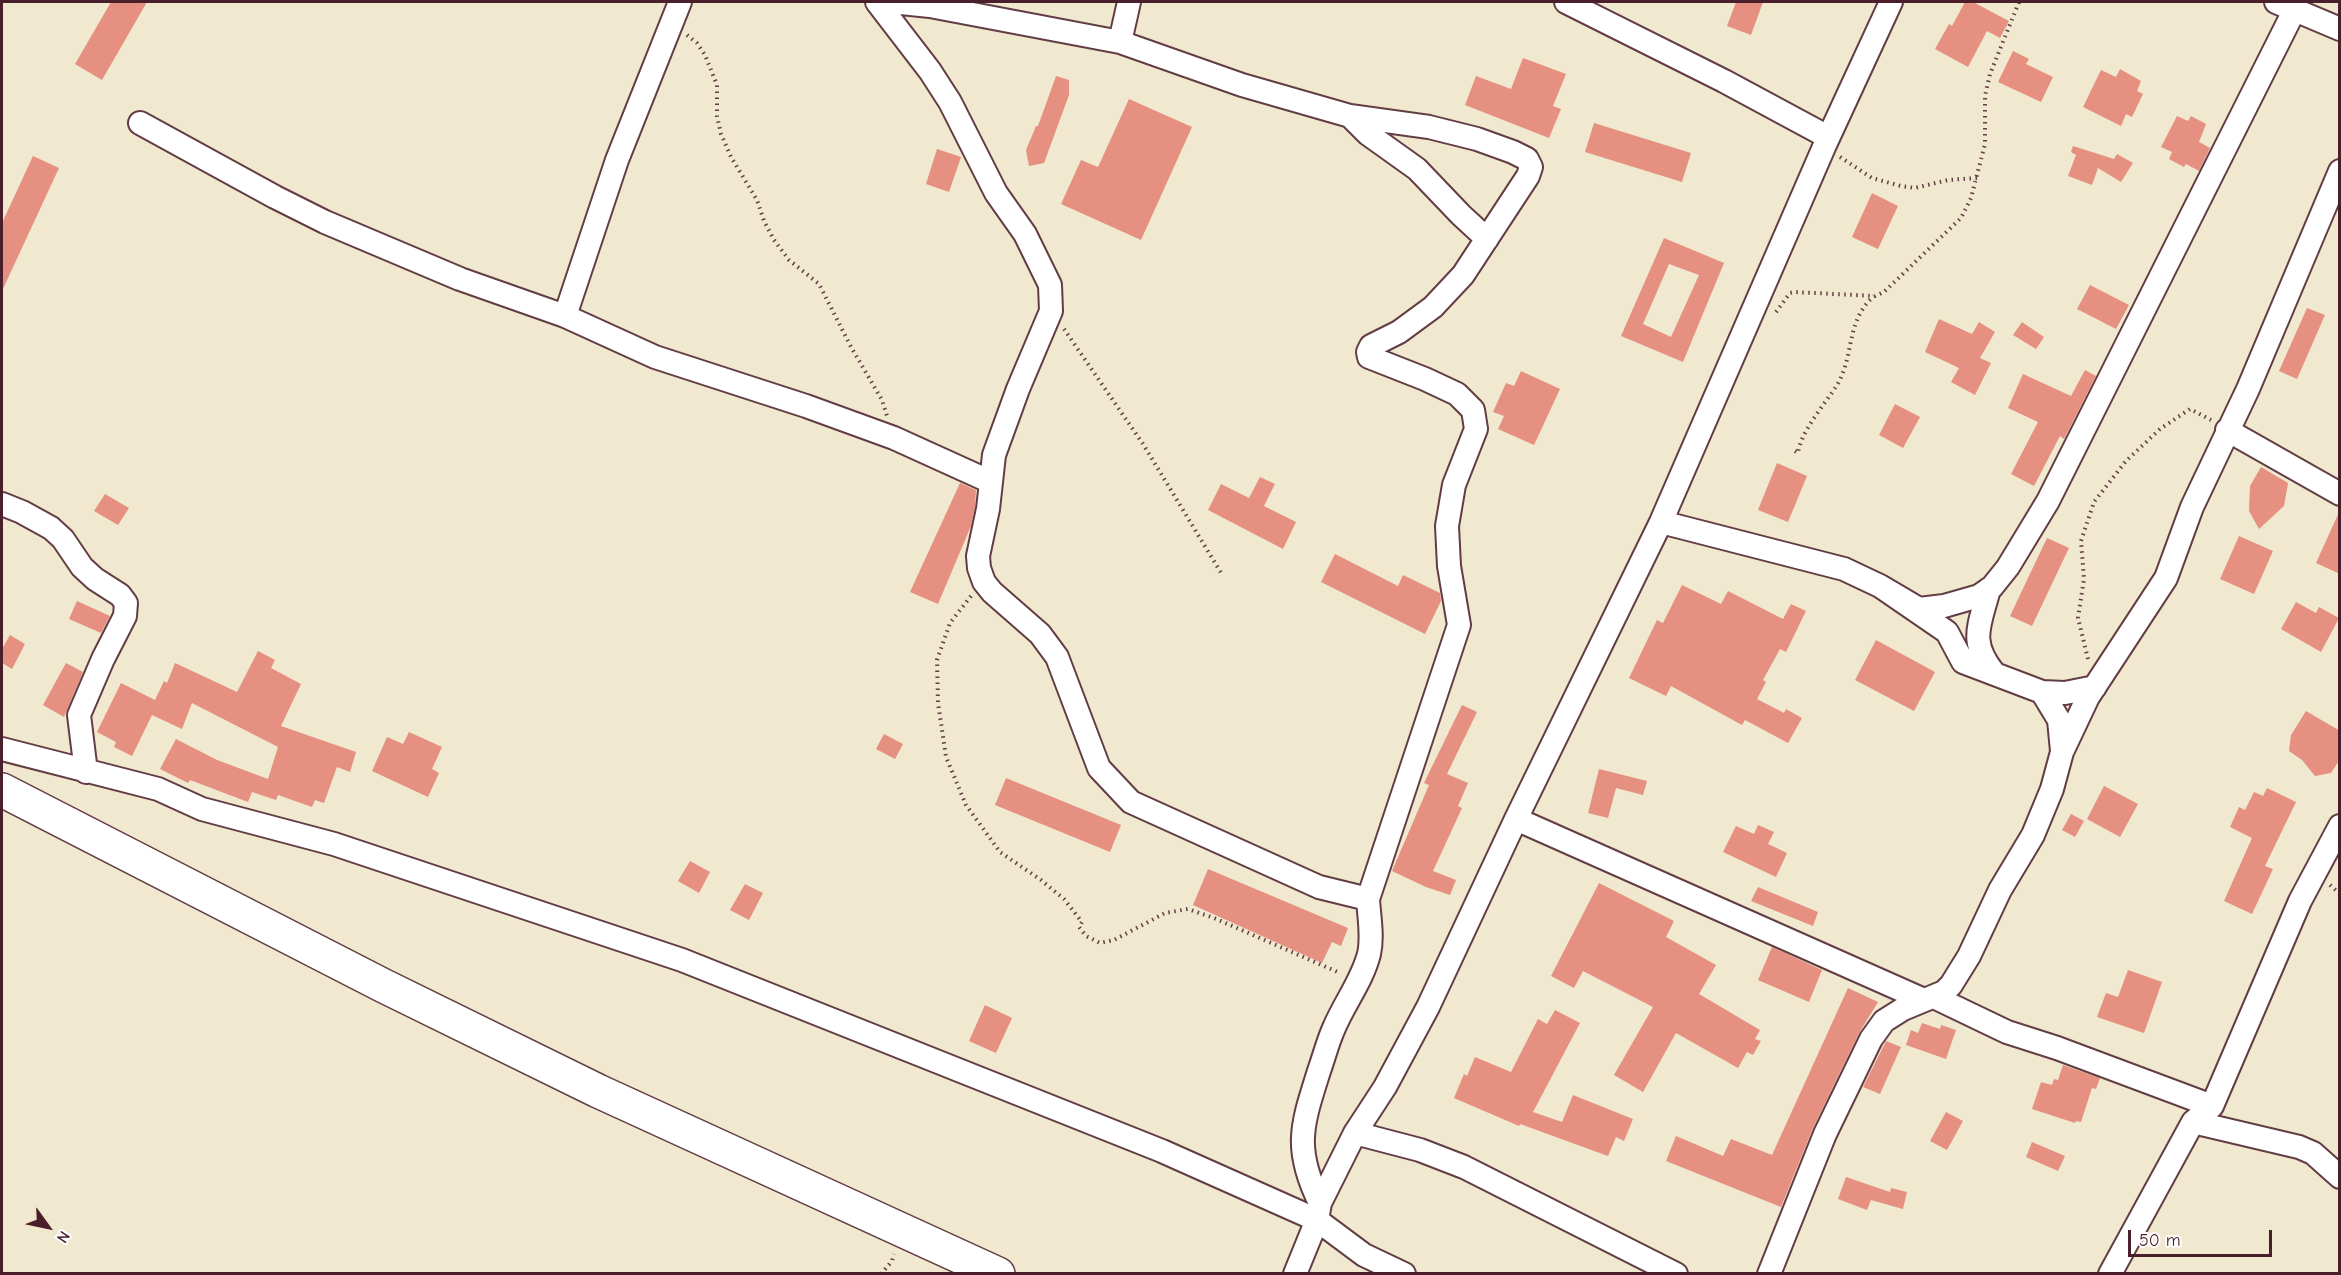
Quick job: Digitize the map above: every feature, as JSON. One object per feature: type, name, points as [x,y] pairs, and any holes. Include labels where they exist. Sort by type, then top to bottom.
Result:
[{"type":"highway","points":[[2,790],[384,986],[577,1080],[998,1274]]},
{"type":"street","points":[[565,316],[617,160],[680,2]]},
{"type":"street","points":[[877,2],[930,71],[950,102],[996,193],[1025,234],[1050,285],[1051,311],[1018,389],[994,455],[978,556],[978,568],[984,582],[992,592],[1040,634],[1057,657],[1099,768],[1131,802],[1320,886],[1368,899]]},
{"type":"street","points":[[891,2],[930,6],[1120,42],[1242,85],[1350,116],[1429,127],[1467,136],[1513,152],[1527,159],[1531,167],[1528,176],[1463,275],[1433,307],[1399,332],[1371,346],[1368,352],[1369,357],[1457,394],[1473,410],[1476,429],[1454,485],[1447,526],[1449,566],[1459,625],[1368,899],[1369,952],[1360,981],[1334,1028],[1309,1099],[1303,1126],[1303,1156],[1318,1211]]},
{"type":"street","points":[[1120,42],[1130,2]]},
{"type":"street","points":[[1566,2],[1600,9],[1826,142]]},
{"type":"street","points":[[1295,1274],[1318,1211],[1355,1133],[1385,1087],[1428,1007],[1516,819],[1661,522],[1826,142],[1891,2]]},
{"type":"street","points":[[1661,522],[1844,569],[1880,586],[1919,609],[1964,601],[1989,590],[2008,567],[2037,522],[2286,5],[2340,29]]},
{"type":"street","points":[[1350,116],[1368,134],[1417,169],[1487,239]]},
{"type":"street","points":[[140,123],[325,222],[460,279],[565,316],[655,357],[806,406],[894,438],[991,482]]},
{"type":"street","points":[[1769,1274],[1825,1134],[1871,1039],[1884,1021],[1903,1009],[1944,992],[1951,985],[1969,956],[2000,890],[2033,835],[2052,789],[2062,753],[2095,687],[2166,578],[2193,507],[2248,389],[2340,171]]},
{"type":"street","points":[[2227,430],[2340,494]]},
{"type":"street","points":[[2,504],[51,528],[63,539],[82,567],[95,579],[120,595],[126,603],[125,616],[103,659],[79,715],[86,772]]},
{"type":"street","points":[[1880,586],[1947,632],[1964,662],[2042,692],[2065,693],[2095,687]]},
{"type":"street","points":[[1989,590],[1978,636],[1978,646],[1984,660],[1994,673]]},
{"type":"street","points":[[2042,692],[2060,720],[2062,753]]},
{"type":"street","points":[[2,749],[158,789],[202,809],[334,844],[682,960],[1318,1211],[1364,1255],[1404,1274]]},
{"type":"street","points":[[1516,819],[2007,1032],[2057,1048],[2212,1106]]},
{"type":"street","points":[[2110,1274],[2193,1122],[2212,1106],[2300,901],[2340,826]]},
{"type":"street","points":[[2193,1122],[2299,1147],[2313,1153],[2340,1177]]},
{"type":"street","points":[[1355,1133],[1420,1150],[1464,1167],[1655,1267],[1676,1274]]},
{"type":"path","points":[[1795,451],[1797,453],[1802,440],[1838,384],[1844,371],[1856,320],[1864,306],[1875,296],[1884,292],[1961,218],[1971,198],[1985,144],[1986,96],[1990,74],[2019,2]]},
{"type":"path","points":[[673,24],[697,43],[705,55],[717,85],[717,116],[730,157],[752,190],[774,240],[789,260],[819,284],[851,347],[882,400],[894,438]]},
{"type":"path","points":[[1826,142],[1872,178],[1900,186],[1915,188],[1948,180],[1977,178]]},
{"type":"path","points":[[1742,336],[1769,324],[1792,292],[1834,292],[1875,296]]},
{"type":"path","points":[[1051,311],[1143,444],[1223,576]]},
{"type":"path","points":[[2095,687],[2078,618],[2084,579],[2081,541],[2094,502],[2126,460],[2160,429],[2190,409],[2227,430]]},
{"type":"path","points":[[984,582],[951,623],[937,660],[938,703],[946,757],[966,805],[1000,852],[1064,899],[1082,922],[1079,927],[1086,936],[1100,943],[1114,940],[1165,913],[1188,909],[1360,981]]},
{"type":"building","points":[[111,2],[147,2],[102,80],[75,64]]},
{"type":"building","points":[[1736,2],[1763,2],[1751,35],[1727,26]]},
{"type":"building","points":[[1965,2],[1973,2],[2009,21],[2000,38],[1987,31],[1968,67],[1935,49],[1949,24],[1952,26]]},
{"type":"building","points":[[2013,51],[2029,59],[2026,64],[2053,77],[2041,102],[1998,82]]},
{"type":"building","points":[[1523,58],[1566,74],[1553,106],[1561,109],[1549,138],[1465,105],[1476,76],[1511,89]]},
{"type":"building","points":[[2120,69],[2141,81],[2137,91],[2143,94],[2132,117],[2126,114],[2121,126],[2083,107],[2101,70],[2116,77]]},
{"type":"building","points":[[1056,76],[1069,80],[1069,95],[1044,163],[1029,166],[1026,150],[1038,126]]},
{"type":"building","points":[[1129,99],[1192,127],[1141,240],[1061,204],[1081,160],[1098,167]]},
{"type":"building","points":[[2177,116],[2188,121],[2191,116],[2206,124],[2199,142],[2210,148],[2199,171],[2186,164],[2184,167],[2169,159],[2172,152],[2161,147]]},
{"type":"building","points":[[1594,123],[1691,153],[1682,182],[1585,152]]},
{"type":"building","points":[[2073,146],[2114,159],[2117,154],[2133,163],[2121,182],[2098,168],[2092,185],[2068,176],[2076,155],[2071,152]]},
{"type":"building","points":[[937,149],[961,157],[949,192],[926,184]]},
{"type":"building","points":[[33,156],[59,168],[2,291],[2,223]]},
{"type":"building","points":[[1872,193],[1898,206],[1878,249],[1852,237]]},
{"type":"building","points":[[1664,238],[1724,263],[1683,362],[1621,336]],"holes":[[[1669,264],[1699,275],[1671,337],[1643,324]]]},
{"type":"building","points":[[2090,285],[2129,305],[2116,329],[2077,309]]},
{"type":"building","points":[[2307,308],[2325,315],[2297,379],[2279,371]]},
{"type":"building","points":[[1939,319],[1972,334],[1979,322],[1995,332],[1980,358],[1991,363],[1975,395],[1951,382],[1959,368],[1925,352]]},
{"type":"building","points":[[2022,322],[2044,337],[2036,349],[2013,335]]},
{"type":"building","points":[[2085,370],[2096,376],[2064,439],[2060,436],[2034,486],[2011,474],[2038,422],[2008,408],[2023,374],[2071,396]]},
{"type":"building","points":[[1521,371],[1560,389],[1534,445],[1498,429],[1504,416],[1493,412],[1506,383],[1514,386]]},
{"type":"building","points":[[1895,404],[1920,417],[1903,448],[1879,435]]},
{"type":"building","points":[[1777,463],[1807,476],[1788,522],[1758,510]]},
{"type":"building","points":[[2261,467],[2288,483],[2284,506],[2259,529],[2249,511],[2250,486]]},
{"type":"building","points":[[1260,477],[1275,484],[1264,506],[1296,522],[1283,549],[1208,510],[1221,484],[1249,498]]},
{"type":"building","points":[[960,483],[976,490],[975,507],[971,526],[938,604],[910,592]]},
{"type":"building","points":[[105,494],[129,508],[118,525],[94,511]]},
{"type":"building","points":[[2340,510],[2340,574],[2316,563]]},
{"type":"building","points":[[2239,536],[2273,551],[2254,594],[2220,579]]},
{"type":"building","points":[[2047,538],[2069,548],[2032,626],[2010,616]]},
{"type":"building","points":[[1335,554],[1398,586],[1403,575],[1440,593],[1441,601],[1425,634],[1321,582]]},
{"type":"building","points":[[1682,585],[1721,604],[1728,591],[1783,619],[1791,604],[1806,611],[1786,652],[1780,649],[1763,680],[1766,682],[1757,699],[1784,713],[1786,709],[1802,718],[1788,743],[1745,720],[1742,725],[1671,686],[1666,696],[1629,678],[1657,620],[1663,623]]},
{"type":"building","points":[[77,601],[110,616],[101,633],[69,619]]},
{"type":"building","points":[[2296,602],[2316,613],[2319,607],[2339,618],[2321,652],[2281,629]]},
{"type":"building","points":[[10,635],[25,644],[12,669],[2,663],[2,649]]},
{"type":"building","points":[[1876,640],[1935,672],[1914,711],[1855,680]]},
{"type":"building","points":[[258,651],[275,660],[271,668],[301,684],[281,726],[356,752],[350,772],[337,767],[324,803],[315,800],[312,807],[278,795],[276,800],[252,792],[248,802],[190,780],[188,783],[160,769],[176,739],[217,760],[268,779],[278,747],[192,703],[182,729],[152,715],[132,756],[114,747],[116,742],[97,732],[121,683],[155,700],[164,681],[167,683],[175,663],[237,692]]},
{"type":"building","points":[[66,663],[83,672],[64,717],[43,705]]},
{"type":"building","points":[[1462,705],[1477,712],[1447,774],[1468,783],[1458,806],[1462,808],[1433,871],[1456,880],[1450,895],[1392,871],[1429,785],[1424,783]]},
{"type":"building","points":[[2306,711],[2340,731],[2340,759],[2331,773],[2315,776],[2302,760],[2289,751],[2291,735]]},
{"type":"building","points":[[409,732],[442,747],[432,769],[439,773],[428,797],[372,771],[387,737],[403,744]]},
{"type":"building","points":[[884,734],[903,744],[895,759],[876,749]]},
{"type":"building","points":[[1599,769],[1647,781],[1643,795],[1616,788],[1608,818],[1588,813]]},
{"type":"building","points":[[1006,778],[1121,825],[1110,852],[995,805]]},
{"type":"building","points":[[2104,786],[2138,804],[2120,837],[2087,819]]},
{"type":"building","points":[[2267,788],[2296,802],[2265,866],[2273,869],[2252,914],[2224,901],[2252,838],[2230,827],[2239,807],[2245,810],[2254,792],[2263,796]]},
{"type":"building","points":[[2071,814],[2084,821],[2075,837],[2062,830]]},
{"type":"building","points":[[1758,825],[1774,832],[1768,844],[1787,853],[1776,877],[1723,852],[1736,826],[1754,834]]},
{"type":"building","points":[[690,861],[710,872],[699,893],[678,881]]},
{"type":"building","points":[[1208,869],[1348,928],[1341,946],[1332,942],[1322,963],[1193,905]]},
{"type":"building","points":[[1599,883],[1674,921],[1666,937],[1716,965],[1699,994],[1760,1030],[1755,1039],[1761,1041],[1753,1055],[1747,1052],[1738,1068],[1676,1033],[1643,1092],[1614,1075],[1653,1007],[1583,971],[1574,988],[1551,976]]},
{"type":"building","points":[[745,884],[763,893],[749,920],[730,910]]},
{"type":"building","points":[[1758,887],[1818,912],[1813,926],[1751,901]]},
{"type":"building","points":[[1772,947],[1822,970],[1809,1002],[1758,980]]},
{"type":"building","points":[[2128,970],[2162,982],[2144,1033],[2097,1017],[2106,993],[2118,997]]},
{"type":"building","points":[[1848,988],[1878,1002],[1859,1033],[1813,1128],[1781,1207],[1666,1161],[1676,1136],[1723,1156],[1731,1139],[1772,1155]]},
{"type":"building","points":[[985,1005],[1012,1018],[996,1053],[969,1041]]},
{"type":"building","points":[[1555,1010],[1580,1023],[1533,1112],[1562,1122],[1573,1095],[1633,1119],[1624,1141],[1616,1137],[1608,1156],[1520,1124],[1519,1126],[1454,1098],[1464,1074],[1467,1076],[1475,1057],[1511,1072],[1538,1019],[1547,1024]]},
{"type":"building","points":[[1922,1023],[1940,1029],[1941,1025],[1956,1030],[1946,1059],[1906,1045],[1911,1030],[1918,1033]]},
{"type":"building","points":[[1886,1041],[1901,1047],[1880,1094],[1863,1087]]},
{"type":"building","points":[[2063,1065],[2100,1078],[2096,1089],[2092,1088],[2081,1122],[2076,1121],[2075,1123],[2032,1109],[2041,1082],[2052,1085],[2054,1079],[2058,1080]]},
{"type":"building","points":[[1946,1112],[1963,1121],[1947,1150],[1930,1141]]},
{"type":"building","points":[[2032,1142],[2065,1156],[2058,1171],[2026,1157]]},
{"type":"building","points":[[1846,1177],[1890,1192],[1891,1188],[1907,1192],[1903,1209],[1871,1200],[1867,1210],[1838,1199]]}]
